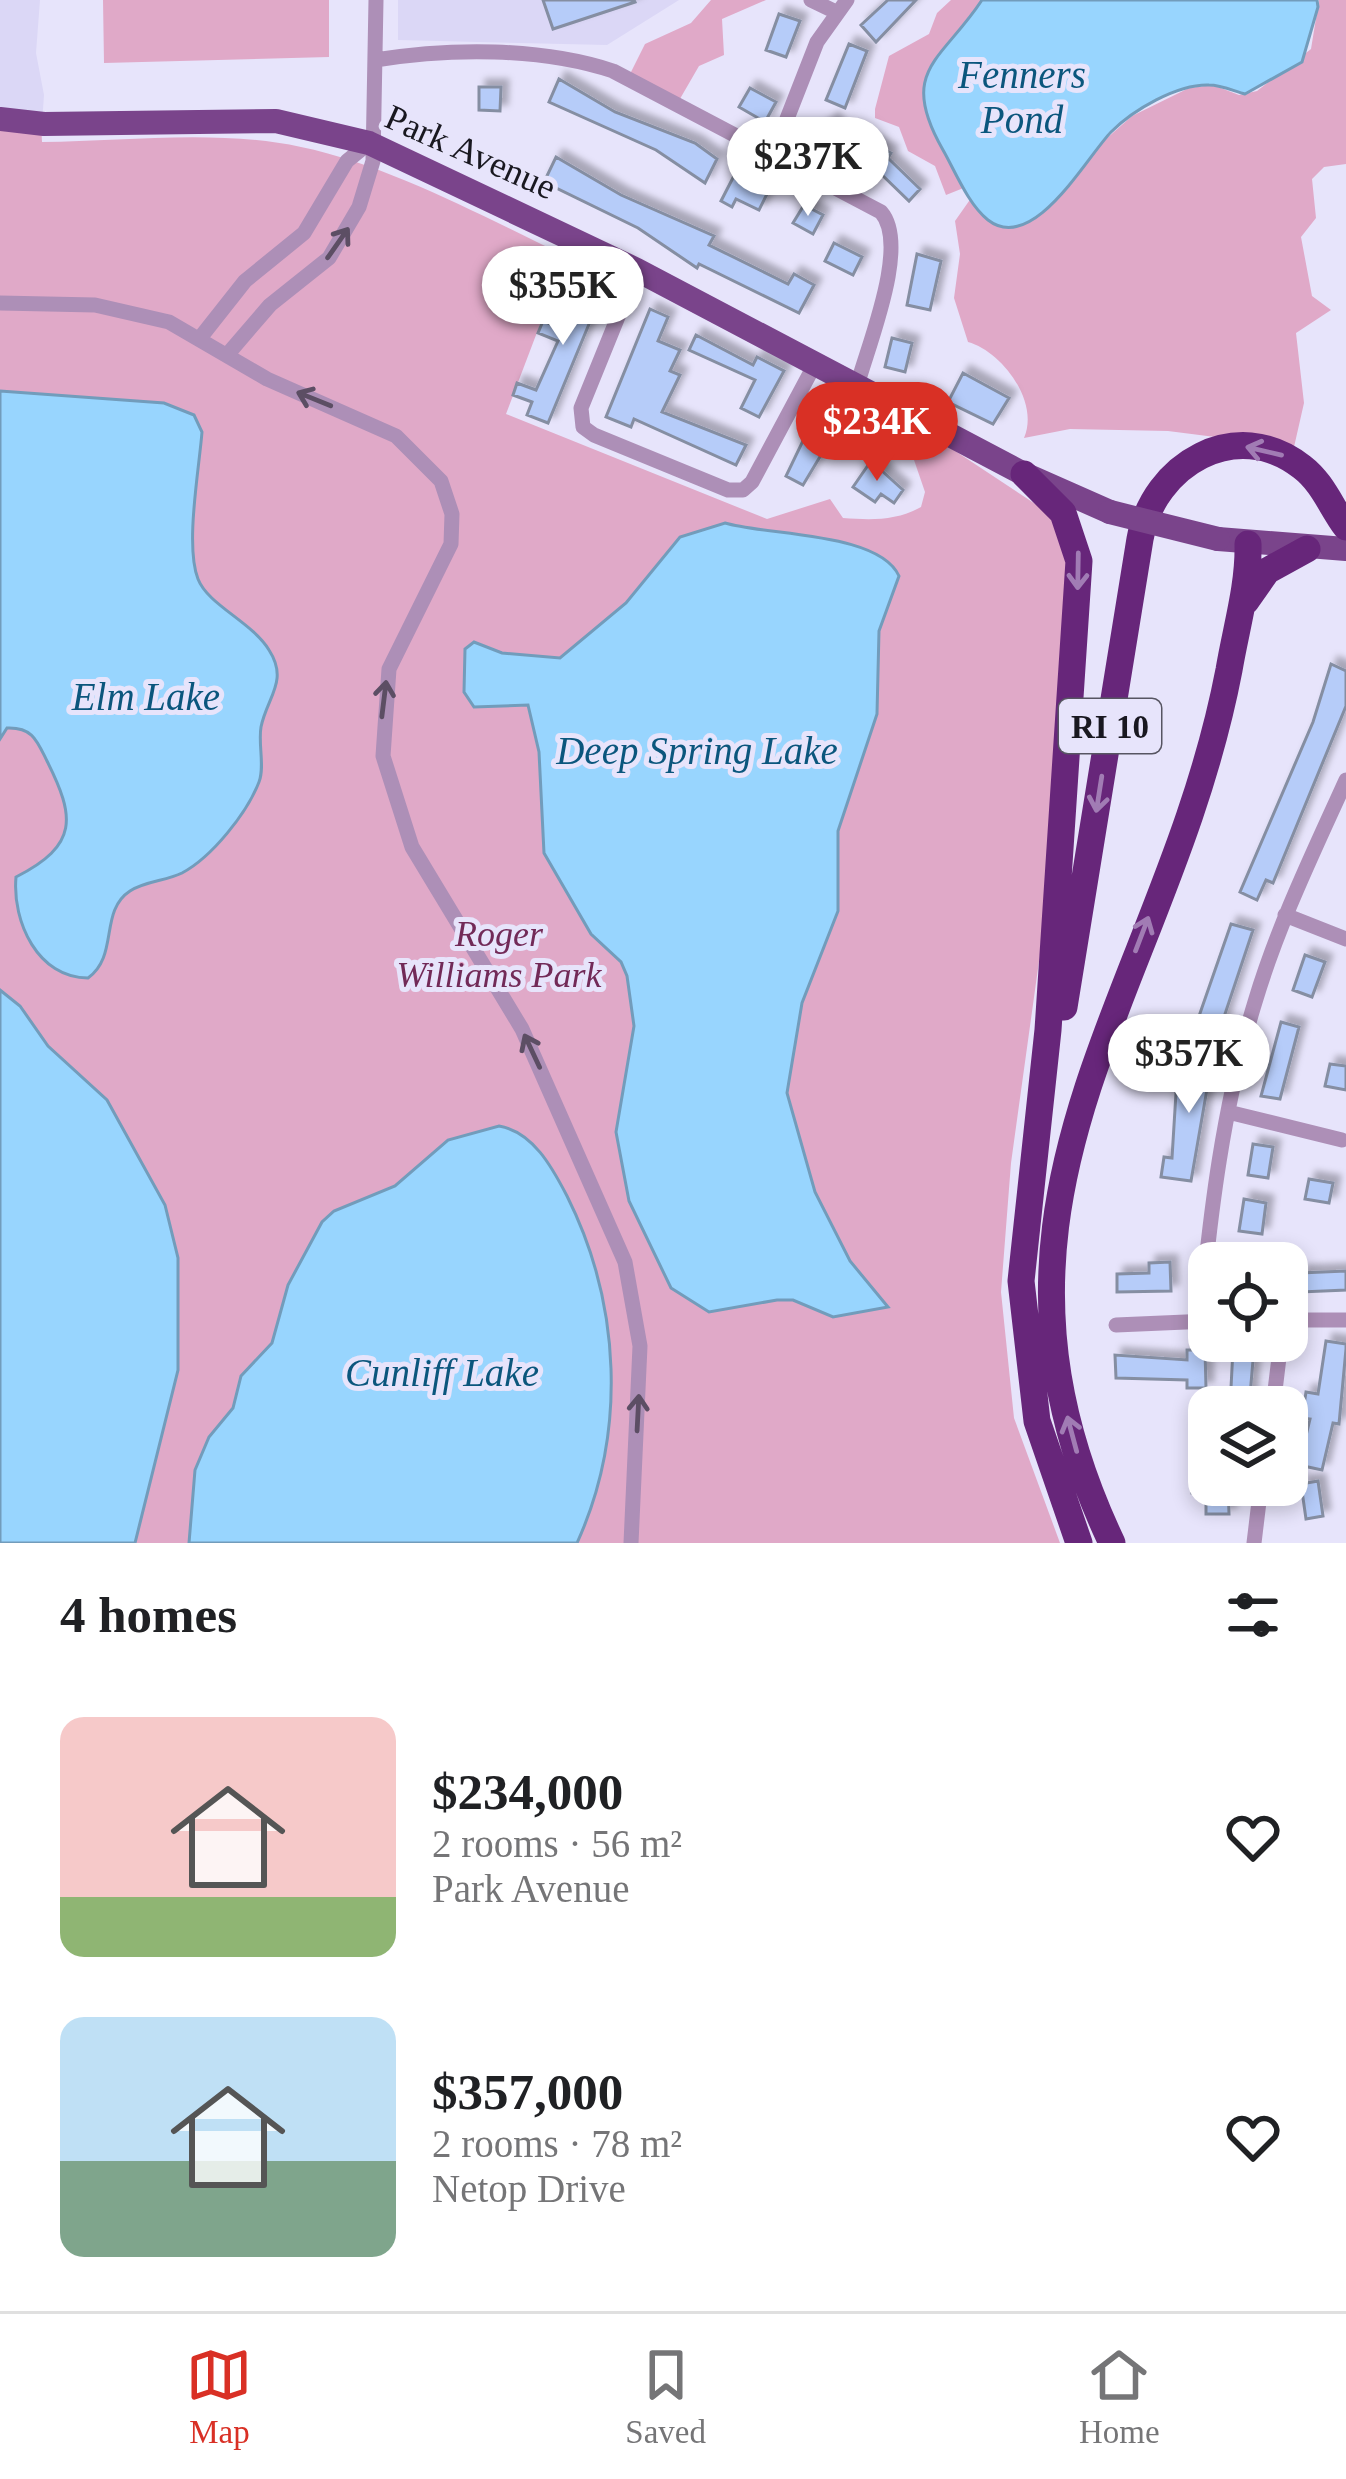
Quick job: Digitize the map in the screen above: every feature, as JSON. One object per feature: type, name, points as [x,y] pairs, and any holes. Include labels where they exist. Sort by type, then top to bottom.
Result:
[{"type":"highway","name":"RI 10","points":[[1079,1543],[1049,1462],[1030,1382],[1022,1281],[1027,1199],[1148,507],[1166,480],[1188,461],[1226,447],[1256,447],[1305,469],[1346,527]]},
{"type":"highway","points":[[1024,474],[1069,522],[1078,562],[1048,1030],[1027,1199]]},
{"type":"highway","points":[[1239,615],[1248,544]]},
{"type":"highway","points":[[1239,615],[1268,571],[1307,549]]},
{"type":"highway","name":"RI 10","points":[[1112,1543],[1081,1466],[1061,1389],[1052,1309],[1053,1227],[1087,1084],[1214,740],[1239,615]]},
{"type":"main road","name":"Park Avenue","points":[[0,119],[44,124],[276,121],[370,143],[637,270],[1024,474],[1110,512],[1248,544],[1346,549]]},
{"type":"street","points":[[227,355],[262,313],[338,247],[372,171],[376,0]]},
{"type":"street","points":[[774,152],[818,42],[841,6],[812,0]]},
{"type":"street","points":[[375,60],[412,54],[579,60],[613,70],[862,200],[891,224],[894,248],[857,386]]},
{"type":"street","points":[[200,338],[245,281],[304,233],[347,161],[370,143]]},
{"type":"street","points":[[637,270],[581,407],[580,421],[594,436],[728,490],[743,490],[752,482],[815,364]]},
{"type":"street","points":[[0,303],[117,308],[169,322],[397,436],[434,471],[450,503],[453,534],[445,562],[389,669],[383,756],[420,865],[522,1030],[625,1262],[640,1346],[631,1543]]},
{"type":"street","points":[[1214,1242],[1228,1112],[1242,1046],[1285,915],[1346,780]]},
{"type":"street","points":[[1285,915],[1346,939]]},
{"type":"street","points":[[1228,1112],[1342,1139]]},
{"type":"street","points":[[1308,1320],[1346,1320]]},
{"type":"street","points":[[1116,1325],[1188,1323]]},
{"type":"street","points":[[1255,1543],[1259,1506]]},
{"type":"shaded area","points":[[0,0],[40,0],[36,53],[44,95],[42,123],[0,121]]},
{"type":"shaded area","points":[[398,0],[679,0],[607,45],[398,40]]},
{"type":"green space","points":[[103,0],[329,0],[329,57],[104,63]]},
{"type":"green space","points":[[711,0],[766,0],[722,19],[724,55],[699,66],[677,104],[628,78],[645,44],[691,23]]},
{"type":"green space","points":[[951,0],[981,0],[958,44],[971,185],[946,195],[935,166],[908,151],[899,127],[875,118],[875,109],[889,56],[929,34],[937,13]]},
{"type":"green space","points":[[1319,0],[1346,0],[1346,164],[1324,167],[1312,179],[1316,218],[1301,237],[1312,296],[1331,310],[1296,333],[1304,403],[1294,447],[1168,431],[1070,429],[1024,438],[1028,424],[1022,394],[993,356],[968,342],[954,298],[960,254],[955,221],[974,194],[1098,146],[1132,116],[1189,88],[1213,85],[1239,95],[1257,91],[1311,49]]},
{"type":"green space","name":"Roger Williams Park","points":[[0,121],[41,123],[42,142],[205,137],[301,147],[402,179],[566,256],[506,414],[767,519],[830,499],[843,518],[912,512],[921,507],[925,492],[914,460],[928,433],[1055,517],[1070,569],[1040,954],[1011,1163],[1001,1292],[1014,1418],[1060,1543],[0,1543]]},
{"type":"water","name":"Fenners Pond","points":[[982,0],[1317,0],[1318,7],[1302,62],[1245,94],[1209,85],[1156,100],[1111,132],[1040,214],[1023,225],[1005,227],[988,220],[968,196],[930,123],[924,101],[930,68]]},
{"type":"water","name":"Elm Lake","points":[[0,391],[164,403],[194,415],[202,432],[193,528],[198,579],[211,597],[261,640],[277,671],[261,727],[261,776],[246,807],[193,866],[136,888],[121,900],[103,958],[88,978],[70,976],[42,958],[24,929],[16,894],[16,877],[37,865],[61,841],[66,814],[56,781],[33,737],[7,728],[0,739]]},
{"type":"water","name":"Deep Spring Lake","points":[[725,523],[847,543],[888,562],[899,576],[879,631],[877,714],[838,831],[838,911],[802,1003],[787,1093],[815,1192],[850,1261],[888,1307],[833,1317],[793,1300],[709,1312],[671,1288],[629,1201],[616,1132],[634,1026],[627,976],[621,962],[591,934],[544,853],[539,752],[528,705],[474,707],[464,692],[465,649],[474,642],[502,653],[560,658],[626,603],[680,537]]},
{"type":"water","points":[[0,990],[20,1006],[48,1046],[107,1100],[165,1205],[178,1258],[178,1370],[135,1543],[0,1543]]},
{"type":"water","name":"Cunliff Lake","points":[[499,1126],[532,1143],[561,1185],[585,1237],[607,1324],[611,1369],[604,1458],[577,1543],[189,1543],[195,1470],[209,1437],[233,1408],[241,1376],[272,1343],[288,1285],[322,1222],[334,1211],[395,1186],[448,1140]]},
{"type":"building","points":[[543,0],[634,0],[635,2],[553,29]]},
{"type":"building","points":[[888,0],[916,0],[876,42],[861,25]]},
{"type":"building","points":[[779,14],[800,21],[786,57],[766,50]]},
{"type":"building","points":[[849,44],[867,51],[845,108],[826,100]]},
{"type":"building","points":[[559,79],[615,112],[695,143],[717,159],[705,183],[656,150],[549,102]]},
{"type":"building","points":[[479,87],[501,87],[500,111],[479,110]]},
{"type":"building","points":[[750,88],[776,102],[765,122],[739,107]]},
{"type":"building","points":[[832,120],[849,144],[833,156],[815,133]]},
{"type":"building","points":[[872,143],[891,153],[888,158],[920,189],[909,201],[880,173],[859,167]]},
{"type":"building","points":[[556,157],[621,195],[714,236],[709,245],[788,284],[794,274],[814,285],[799,313],[699,264],[697,268],[638,228],[544,182]]},
{"type":"building","points":[[737,170],[772,184],[759,210],[736,199],[732,207],[721,201]]},
{"type":"building","points":[[804,205],[823,215],[813,234],[793,223]]},
{"type":"building","points":[[834,243],[862,257],[853,275],[825,261]]},
{"type":"building","points":[[917,254],[941,261],[930,310],[907,305]]},
{"type":"building","points":[[582,273],[606,283],[548,423],[527,415],[532,402],[513,395],[517,383],[536,390],[558,341],[538,333],[543,321],[559,327]]},
{"type":"building","points":[[650,309],[668,317],[658,341],[680,350],[670,371],[680,375],[662,412],[746,445],[736,465],[634,419],[631,427],[606,417]]},
{"type":"building","points":[[696,335],[753,365],[757,357],[784,371],[759,417],[741,408],[755,380],[689,350]]},
{"type":"building","points":[[892,338],[912,343],[905,372],[885,367]]},
{"type":"building","points":[[963,373],[1009,398],[993,424],[948,402]]},
{"type":"building","points":[[824,397],[848,410],[803,485],[786,476]]},
{"type":"building","points":[[871,461],[903,490],[894,503],[881,494],[875,502],[853,487]]},
{"type":"building","points":[[1331,664],[1346,671],[1346,706],[1273,883],[1266,880],[1257,900],[1240,892],[1313,722]]},
{"type":"building","points":[[1231,924],[1253,930],[1221,1026],[1198,1019]]},
{"type":"building","points":[[1305,955],[1325,962],[1312,997],[1293,990]]},
{"type":"building","points":[[1281,1022],[1299,1027],[1280,1099],[1261,1096]]},
{"type":"building","points":[[1193,1044],[1214,1049],[1191,1181],[1161,1177],[1164,1157],[1172,1158],[1176,1093],[1182,1094]]},
{"type":"building","points":[[1330,1064],[1346,1066],[1346,1090],[1325,1086]]},
{"type":"building","points":[[1253,1144],[1273,1147],[1268,1178],[1248,1175]]},
{"type":"building","points":[[1309,1179],[1333,1183],[1329,1203],[1305,1199]]},
{"type":"building","points":[[1244,1199],[1266,1203],[1262,1234],[1239,1231]]},
{"type":"building","points":[[1170,1262],[1171,1291],[1117,1292],[1117,1274],[1149,1273],[1149,1263]]},
{"type":"building","points":[[1346,1271],[1346,1290],[1308,1292],[1308,1273]]},
{"type":"building","points":[[1326,1341],[1346,1344],[1339,1424],[1333,1423],[1322,1470],[1308,1467],[1308,1392],[1318,1394]]},
{"type":"building","points":[[1188,1350],[1188,1362],[1205,1362],[1206,1386],[1187,1388],[1187,1380],[1116,1378],[1115,1355],[1187,1360]]},
{"type":"building","points":[[1232,1362],[1253,1362],[1251,1386],[1231,1386]]},
{"type":"building","points":[[1318,1481],[1323,1516],[1306,1519],[1308,1483]]},
{"type":"building","points":[[1206,1506],[1229,1506],[1229,1514],[1206,1514]]}]
